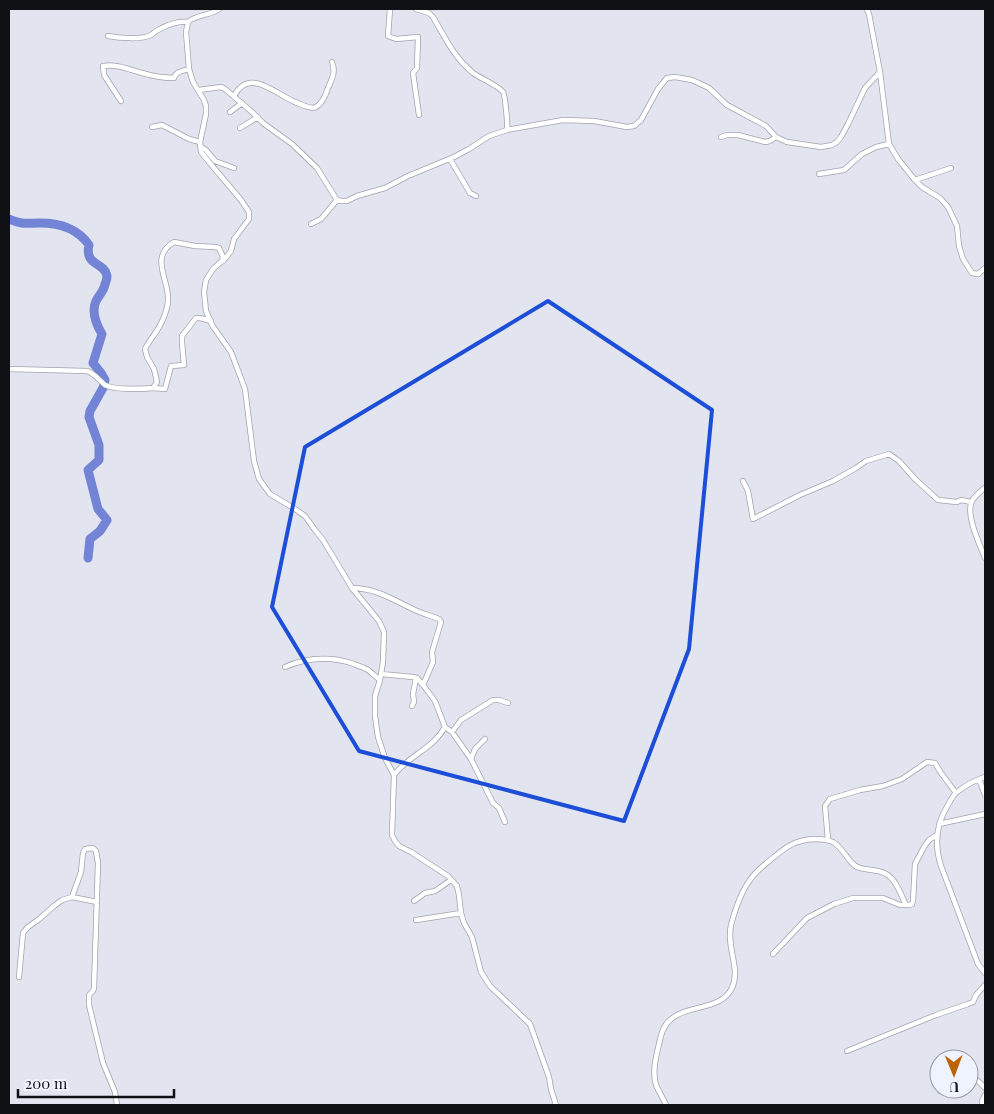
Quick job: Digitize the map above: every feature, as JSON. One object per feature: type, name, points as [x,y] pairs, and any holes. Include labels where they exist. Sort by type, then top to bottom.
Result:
[{"type":"street","points":[[218,9],[192,18],[188,22],[186,32],[189,70],[193,82],[204,100],[206,114],[200,144],[201,152],[249,212],[248,219],[234,239],[231,251],[213,269],[206,280],[204,292],[206,311],[212,325],[231,352],[245,389],[254,461],[259,479],[270,494],[305,516],[323,540],[352,588],[380,621],[383,628],[384,646],[381,674],[375,696],[376,728],[385,758],[394,775],[392,834],[395,841],[399,846],[448,876],[457,886],[460,895],[461,913],[472,937],[480,972],[490,986],[530,1024],[549,1077],[556,1105]]},
{"type":"street","points":[[390,9],[388,36],[396,39],[418,38],[418,68],[413,73],[419,115]]},
{"type":"street","points":[[416,9],[433,17],[448,45],[466,66],[504,93],[507,130]]},
{"type":"street","points":[[867,9],[880,72],[888,144],[915,180],[940,198],[948,207],[957,226],[959,246],[963,259],[972,272],[978,274],[985,268]]},
{"type":"street","points":[[108,36],[144,37],[172,24],[181,21],[188,22]]},
{"type":"street","points":[[234,96],[238,88],[246,84],[257,84],[266,86],[304,105],[316,107],[324,98],[334,75],[335,68],[332,62]]},
{"type":"street","points":[[121,101],[104,75],[103,66],[125,67],[164,78],[174,78],[179,72],[189,70]]},
{"type":"street","points":[[199,90],[221,87],[234,96],[292,144],[317,168],[337,200],[341,202],[386,188],[408,176],[450,159],[489,136],[507,130],[563,120],[594,121],[627,127],[634,126],[641,120],[658,89],[667,78],[675,77],[692,80],[709,88],[727,105],[766,126],[776,137],[787,142],[822,147],[832,145],[841,137],[865,88],[880,72]]},
{"type":"street","points":[[230,112],[242,103]]},
{"type":"street","points":[[240,128],[258,117]]},
{"type":"street","points":[[152,127],[162,125],[200,144],[215,161],[234,168]]},
{"type":"street","points":[[721,137],[738,135],[765,142],[776,137]]},
{"type":"street","points":[[819,174],[844,170],[862,154],[876,147],[888,144]]},
{"type":"street","points":[[450,159],[470,193],[476,196]]},
{"type":"street","points":[[915,180],[952,168]]},
{"type":"street","points":[[311,224],[321,219],[337,200]]},
{"type":"street","points":[[153,388],[157,382],[154,369],[145,349],[166,313],[168,299],[162,269],[162,254],[174,242],[195,246],[215,246],[219,248],[223,257],[222,261]]},
{"type":"street","points":[[9,369],[87,371],[111,388],[165,389],[171,366],[184,365],[182,336],[196,318],[211,321]]},
{"type":"street","points":[[743,481],[748,491],[753,519],[800,495],[833,481],[866,461],[889,454],[899,461],[938,500],[971,502]]},
{"type":"street","points":[[985,488],[971,502],[970,513],[973,527],[985,558]]},
{"type":"street","points":[[352,588],[364,588],[383,594],[439,619],[441,622],[432,652],[433,662],[424,685]]},
{"type":"street","points":[[285,667],[309,659],[342,660],[367,669],[380,680]]},
{"type":"street","points":[[381,674],[416,678],[424,685],[435,701],[445,727],[452,732],[470,759],[505,822]]},
{"type":"street","points":[[412,706],[414,702],[412,694],[416,678]]},
{"type":"street","points":[[452,732],[461,720],[493,700],[508,703]]},
{"type":"street","points":[[394,775],[400,766],[432,744],[445,727]]},
{"type":"street","points":[[470,759],[475,749],[485,739]]},
{"type":"street","points":[[828,840],[825,806],[830,799],[860,790],[883,786],[902,779],[928,762],[935,763],[956,793]]},
{"type":"street","points":[[985,777],[973,781],[956,793],[942,814],[937,835],[938,858],[978,964],[985,973]]},
{"type":"street","points":[[978,779],[985,795]]},
{"type":"street","points":[[939,824],[985,814]]},
{"type":"street","points":[[774,954],[807,918],[834,904],[853,898],[882,898],[900,905],[912,904],[915,864],[929,840],[937,835]]},
{"type":"street","points":[[666,1105],[656,1084],[654,1069],[663,1030],[668,1021],[677,1015],[716,1003],[724,999],[731,990],[735,979],[735,969],[729,936],[743,891],[754,874],[787,846],[806,839],[828,840],[835,843],[857,868],[886,873],[891,878],[906,905]]},
{"type":"street","points":[[72,897],[81,872],[83,853],[86,849],[93,848],[96,851],[98,863],[94,988],[89,995],[89,1005],[103,1063],[116,1092],[117,1105]]},
{"type":"street","points":[[414,901],[425,893],[435,891],[451,880]]},
{"type":"street","points":[[19,977],[23,933],[28,927],[62,900],[72,897],[97,902]]},
{"type":"street","points":[[416,920],[461,913]]},
{"type":"street","points":[[847,1052],[936,1015],[973,1002],[976,995],[985,985]]},
{"type":"street","points":[[982,1105],[985,1095]]},
{"type":"highlighted area","points":[[548,301],[712,410],[689,649],[624,821],[359,751],[272,607],[305,447]]},
{"type":"waterway","points":[[9,219],[21,223],[55,224],[74,231],[85,239],[89,245],[89,257],[103,268],[107,276],[104,289],[96,301],[94,309],[96,322],[102,334],[93,363],[105,380],[89,417],[99,445],[99,460],[88,470],[98,509],[107,520],[100,531],[90,539],[88,558]]}]
